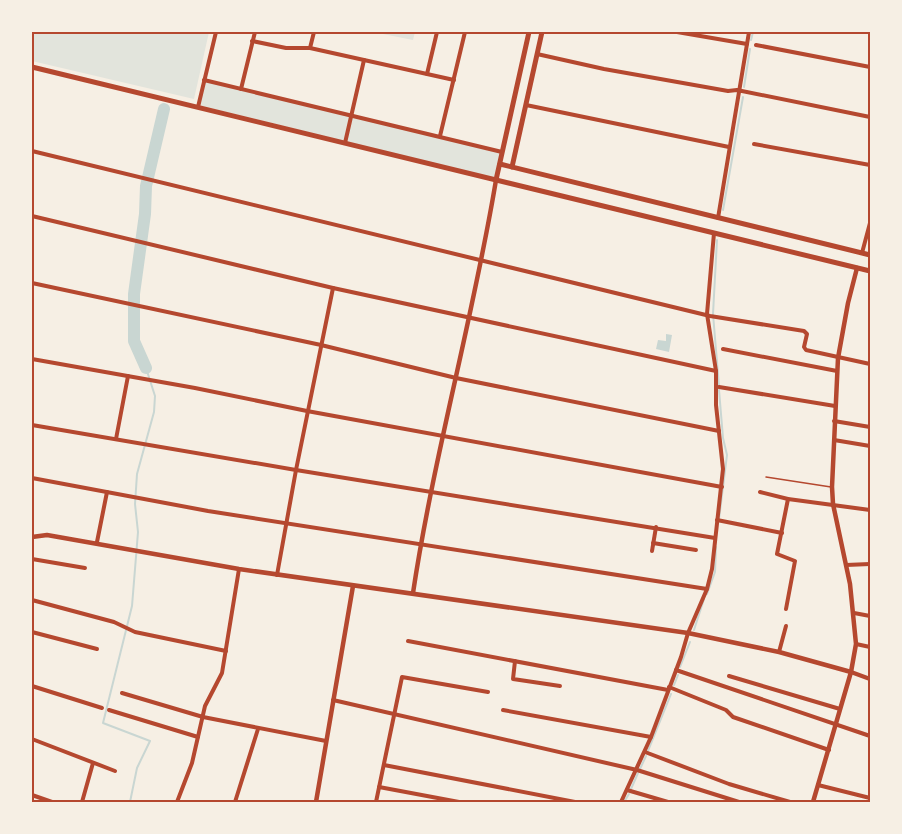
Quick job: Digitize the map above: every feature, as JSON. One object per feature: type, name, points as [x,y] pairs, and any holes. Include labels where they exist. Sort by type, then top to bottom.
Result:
[{"type":"main road","points":[[496,180],[529,32]]},
{"type":"main road","points":[[512,167],[542,32]]},
{"type":"main road","points":[[32,67],[870,271]]},
{"type":"main road","points":[[500,164],[870,255]]},
{"type":"main road","points":[[579,199],[582,184]]},
{"type":"main road","points":[[793,251],[796,237]]},
{"type":"street","points":[[198,107],[216,32]]},
{"type":"street","points":[[241,89],[255,32]]},
{"type":"street","points":[[310,48],[314,32]]},
{"type":"street","points":[[427,74],[437,32]]},
{"type":"street","points":[[440,136],[465,32]]},
{"type":"street","points":[[677,32],[747,44]]},
{"type":"street","points":[[718,218],[749,32]]},
{"type":"street","points":[[252,41],[286,48],[310,48],[454,80]]},
{"type":"street","points":[[756,45],[870,67]]},
{"type":"street","points":[[537,54],[604,69],[739,91],[870,117]]},
{"type":"street","points":[[345,143],[364,60]]},
{"type":"street","points":[[204,80],[503,152]]},
{"type":"street","points":[[526,105],[729,147]]},
{"type":"street","points":[[754,144],[870,165]]},
{"type":"street","points":[[32,152],[712,316],[804,331],[807,334],[806,350],[870,364]]},
{"type":"street","points":[[413,593],[430,492],[483,260],[496,180]]},
{"type":"street","points":[[32,216],[140,244],[333,288],[716,371]]},
{"type":"street","points":[[862,253],[870,223]]},
{"type":"street","points":[[621,802],[651,737],[688,633],[707,589],[712,569],[723,468],[712,316],[714,232]]},
{"type":"street","points":[[813,802],[841,710],[856,644],[854,613],[833,504],[832,487],[838,358],[857,268]]},
{"type":"street","points":[[32,283],[321,345],[456,378],[719,431]]},
{"type":"street","points":[[277,575],[307,411],[333,288]]},
{"type":"street","points":[[723,349],[837,371]]},
{"type":"street","points":[[32,359],[722,487]]},
{"type":"street","points":[[116,439],[128,376]]},
{"type":"street","points":[[719,387],[835,406]]},
{"type":"street","points":[[834,421],[870,427]]},
{"type":"street","points":[[32,425],[715,538]]},
{"type":"street","points":[[833,440],[870,446]]},
{"type":"street","points":[[32,478],[208,511],[707,589]]},
{"type":"street","points":[[97,542],[107,492]]},
{"type":"street","points":[[760,492],[788,499],[870,510]]},
{"type":"street","points":[[786,609],[795,561],[777,554],[788,499]]},
{"type":"street","points":[[717,520],[782,532]]},
{"type":"street","points":[[652,551],[656,527]]},
{"type":"street","points":[[32,537],[47,535],[97,542],[238,569],[688,633],[779,652],[870,679]]},
{"type":"street","points":[[653,543],[696,550]]},
{"type":"street","points":[[32,559],[85,568]]},
{"type":"street","points":[[846,564],[870,564]]},
{"type":"street","points":[[177,802],[198,737],[205,706],[222,673],[238,569]]},
{"type":"street","points":[[316,802],[353,586]]},
{"type":"street","points":[[32,600],[119,624],[131,630],[226,651]]},
{"type":"street","points":[[854,613],[870,616]]},
{"type":"street","points":[[779,652],[786,626]]},
{"type":"street","points":[[32,632],[97,649]]},
{"type":"street","points":[[408,641],[669,689],[726,710],[733,717],[829,750]]},
{"type":"street","points":[[856,644],[870,647]]},
{"type":"street","points":[[515,661],[513,679],[560,686]]},
{"type":"street","points":[[676,670],[870,736]]},
{"type":"street","points":[[729,676],[841,710]]},
{"type":"street","points":[[376,802],[400,680],[404,677],[488,692]]},
{"type":"street","points":[[32,686],[102,708]]},
{"type":"street","points":[[122,693],[203,717],[326,741]]},
{"type":"street","points":[[333,700],[637,770],[739,802]]},
{"type":"street","points":[[109,710],[198,737]]},
{"type":"street","points":[[503,710],[651,737]]},
{"type":"street","points":[[235,802],[258,729]]},
{"type":"street","points":[[32,739],[116,771]]},
{"type":"street","points":[[645,752],[729,784],[790,802]]},
{"type":"street","points":[[82,802],[93,763]]},
{"type":"street","points":[[384,765],[575,802]]},
{"type":"street","points":[[818,785],[870,798]]},
{"type":"street","points":[[379,787],[459,802]]},
{"type":"street","points":[[627,790],[668,802]]},
{"type":"street","points":[[32,795],[52,802]]},
{"type":"lane","points":[[766,477],[832,487]]},
{"type":"shaded area","points":[[32,32],[209,32],[194,99],[32,61]]},
{"type":"shaded area","points":[[373,32],[415,32],[413,40]]},
{"type":"shaded area","points":[[204,80],[501,152],[495,178],[198,105]]},
{"type":"shaded area","points":[[666,334],[672,335],[669,352],[656,349],[658,340],[666,341]]},
{"type":"waterway","points":[[751,40],[753,32]]},
{"type":"waterway","points":[[744,87],[750,49]]},
{"type":"waterway","points":[[723,210],[743,97]]},
{"type":"waterway","points":[[146,368],[134,341],[134,294],[145,214],[146,186],[164,109]]},
{"type":"waterway","points":[[717,240],[713,314],[719,386]]},
{"type":"waterway","points":[[130,802],[137,768],[150,741],[103,723],[132,606],[138,532],[135,504],[137,474],[154,412],[155,396],[146,368]]},
{"type":"waterway","points":[[719,390],[723,438],[727,455],[719,519]]},
{"type":"waterway","points":[[707,594],[715,572],[716,547]]},
{"type":"waterway","points":[[694,630],[704,599]]},
{"type":"waterway","points":[[680,667],[690,642]]},
{"type":"waterway","points":[[674,685],[678,675]]},
{"type":"waterway","points":[[648,751],[671,694]]},
{"type":"waterway","points":[[640,769],[646,756]]},
{"type":"waterway","points":[[631,789],[638,773]]},
{"type":"waterway","points":[[624,802],[629,794]]}]
